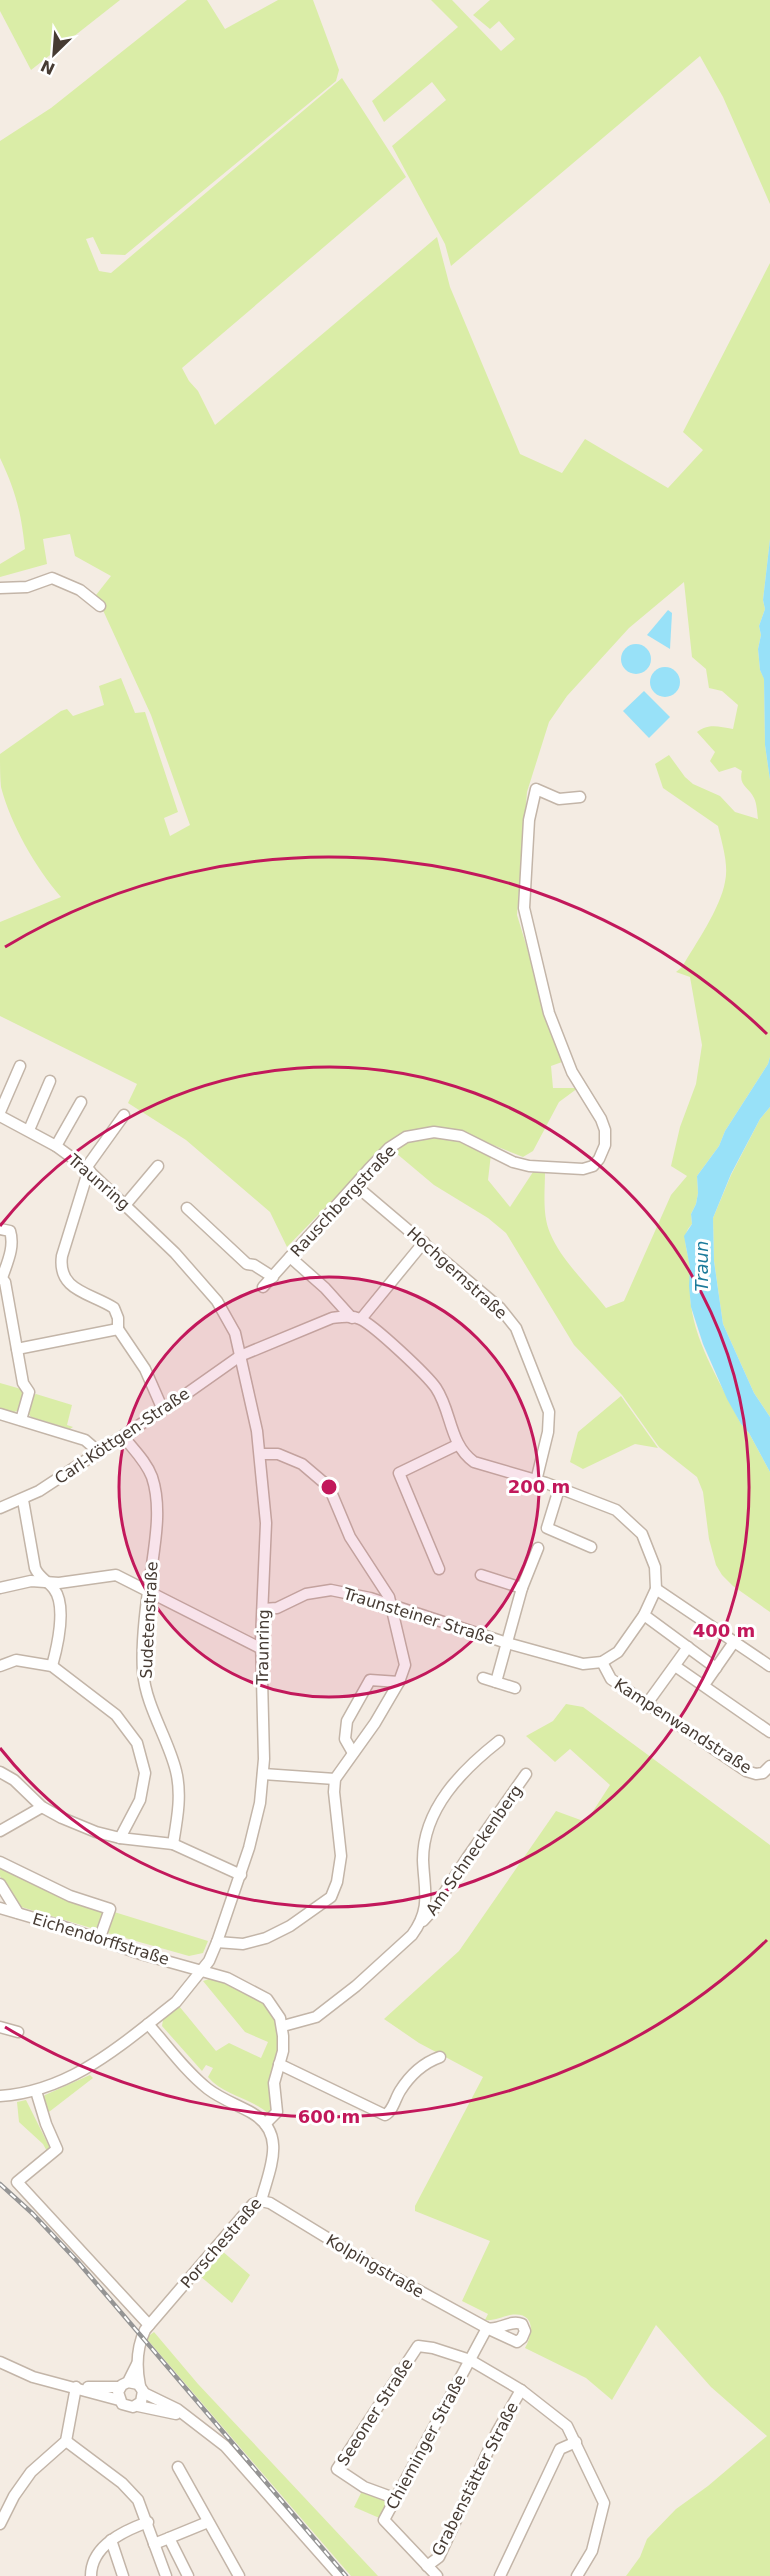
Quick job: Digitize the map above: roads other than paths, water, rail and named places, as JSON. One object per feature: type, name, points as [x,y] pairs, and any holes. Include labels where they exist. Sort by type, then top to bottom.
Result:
[{"type":"street","points":[[0,588],[27,588],[52,578],[80,591],[100,606]]},
{"type":"street","name":"Rauschbergstraße","points":[[263,1287],[389,1148],[406,1137],[422,1133],[461,1136],[521,1165],[583,1169],[592,1166],[599,1159],[605,1145],[605,1130],[601,1119],[572,1072],[553,1024],[529,936],[524,908],[528,832],[536,789],[559,799],[580,797]]},
{"type":"street","points":[[0,1112],[20,1066]]},
{"type":"street","points":[[28,1130],[50,1081]]},
{"type":"street","name":"Traunring","points":[[56,1146],[81,1102]]},
{"type":"street","points":[[124,1115],[88,1169],[62,1256],[62,1267],[64,1278],[73,1288],[114,1308],[118,1318],[118,1329],[145,1369],[163,1410]]},
{"type":"street","name":"Traunring","points":[[0,1116],[56,1146],[88,1169],[175,1252],[217,1301],[232,1325],[240,1356],[260,1454],[266,1513],[262,1649],[262,1774],[257,1814],[241,1875],[218,1942],[202,1970],[181,1996],[90,2068],[62,2082],[36,2091],[0,2096]]},
{"type":"street","points":[[126,1204],[158,1166]]},
{"type":"street","name":"Hochgernstraße","points":[[355,1185],[500,1308],[516,1328],[549,1412],[549,1432],[536,1481]]},
{"type":"street","points":[[187,1208],[247,1264],[254,1265],[273,1277]]},
{"type":"street","points":[[0,1229],[10,1231],[12,1246],[1,1278],[23,1383],[29,1393],[21,1420]]},
{"type":"street","points":[[240,1356],[332,1318],[356,1318],[424,1242]]},
{"type":"street","points":[[290,1257],[356,1318],[393,1345],[437,1389],[457,1444],[465,1455],[474,1462],[536,1481],[616,1510],[642,1534],[655,1567],[656,1589],[644,1615],[618,1652],[602,1662]]},
{"type":"street","points":[[16,1349],[118,1329]]},
{"type":"street","name":"Carl-Köttgen-Straße","points":[[0,1508],[23,1500],[99,1452],[240,1356]]},
{"type":"street","points":[[0,1414],[85,1440],[99,1452]]},
{"type":"street","name":"Sudetenstraße","points":[[123,1436],[148,1469],[155,1495],[156,1530],[148,1590],[144,1676],[150,1703],[169,1748],[177,1777],[179,1808],[173,1844]]},
{"type":"street","points":[[439,1569],[399,1473],[457,1444]]},
{"type":"street","points":[[218,1942],[243,1944],[272,1935],[290,1926],[331,1897],[338,1882],[341,1856],[334,1792],[335,1779],[375,1723],[404,1672],[405,1658],[391,1605],[378,1577],[350,1537],[329,1487],[302,1464],[278,1454],[260,1454]]},
{"type":"street","points":[[559,1489],[547,1528],[591,1547]]},
{"type":"street","points":[[23,1500],[37,1574],[54,1589],[58,1603],[60,1630],[52,1666]]},
{"type":"street","points":[[507,1642],[522,1588],[538,1548]]},
{"type":"street","points":[[0,1588],[31,1581],[59,1583],[108,1574],[125,1578],[262,1649]]},
{"type":"street","points":[[481,1575],[522,1588]]},
{"type":"street","points":[[656,1589],[770,1666]]},
{"type":"street","name":"Traunsteiner Straße","points":[[263,1609],[277,1608],[306,1594],[331,1590],[391,1605],[583,1664],[602,1662]]},
{"type":"street","points":[[644,1615],[716,1668]]},
{"type":"street","name":"Traunsteiner Straße","points":[[496,1682],[507,1642]]},
{"type":"street","points":[[704,1685],[734,1642]]},
{"type":"street","points":[[646,1705],[688,1647]]},
{"type":"street","points":[[0,1666],[16,1660],[52,1666],[117,1715],[137,1743],[145,1773],[140,1800],[120,1838]]},
{"type":"street","name":"Kampenwandstraße","points":[[602,1662],[610,1679],[746,1771],[756,1774],[763,1773],[770,1766]]},
{"type":"street","points":[[675,1666],[770,1732]]},
{"type":"street","points":[[483,1678],[515,1688]]},
{"type":"street","points":[[353,1754],[345,1739],[347,1721],[370,1680],[399,1682]]},
{"type":"street","points":[[421,1924],[426,1896],[424,1850],[432,1822],[442,1799],[456,1779],[499,1741]]},
{"type":"street","points":[[0,1772],[14,1780],[42,1807],[96,1832],[120,1838],[173,1844],[241,1875]]},
{"type":"street","points":[[262,1774],[335,1779]]},
{"type":"street","name":"Am Schneckenberg","points":[[283,2026],[316,2017],[341,1998],[411,1935],[434,1910],[467,1858],[526,1774]]},
{"type":"street","points":[[0,1831],[42,1807]]},
{"type":"street","points":[[0,1862],[70,1896],[110,1910],[99,1940]]},
{"type":"street","points":[[0,1884],[18,1913]]},
{"type":"street","name":"Eichendorffstraße","points":[[0,1908],[226,1978],[267,1999],[283,2026]]},
{"type":"street","points":[[148,2024],[206,2087],[253,2114],[265,2124],[277,2112],[274,2083],[283,2051],[283,2026]]},
{"type":"street","points":[[0,2027],[18,2031]]},
{"type":"street","points":[[279,2064],[385,2115],[389,2113],[401,2090],[423,2063],[440,2057]]},
{"type":"street","points":[[36,2091],[46,2124],[57,2149],[17,2182],[149,2325]]},
{"type":"street","name":"Porschestraße","points":[[142,2390],[137,2364],[141,2338],[149,2325],[253,2204],[261,2201],[275,2153],[273,2137],[265,2124]]},
{"type":"street","name":"Kolpingstraße","points":[[261,2201],[270,2203],[365,2261],[489,2329]]},
{"type":"street","name":"Chieminger Straße","points":[[437,2576],[384,2520],[394,2498],[489,2329]]},
{"type":"street","name":"Seeoner Straße","points":[[394,2498],[364,2487],[337,2469],[418,2346],[433,2348],[470,2361]]},
{"type":"street","name":"Chieminger Straße","points":[[470,2361],[521,2390],[567,2426],[576,2442],[604,2503],[592,2551],[577,2576]]},
{"type":"street","points":[[0,2362],[33,2377],[119,2400],[127,2407],[138,2406],[188,2418]]},
{"type":"street","name":"Porschestraße","points":[[124,2384],[137,2364]]},
{"type":"street","points":[[77,2388],[124,2384],[142,2390],[177,2409],[233,2454],[340,2576]]},
{"type":"street","points":[[119,2400],[124,2384]]},
{"type":"street","points":[[0,2524],[14,2496],[31,2472],[66,2441],[77,2388]]},
{"type":"street","points":[[138,2406],[142,2400],[142,2390]]},
{"type":"street","name":"Grabenstätter Straße","points":[[427,2566],[439,2557],[497,2432],[521,2390]]},
{"type":"street","points":[[66,2441],[129,2488],[138,2500],[166,2576]]},
{"type":"street","points":[[500,2576],[560,2449],[576,2442]]},
{"type":"street","points":[[178,2467],[239,2576]]},
{"type":"street","points":[[91,2576],[91,2566],[111,2540],[123,2531],[148,2522]]},
{"type":"street","points":[[154,2544],[208,2522]]},
{"type":"street","points":[[169,2538],[188,2576]]},
{"type":"street","points":[[111,2540],[123,2576]]},
{"type":"water","points":[[770,539],[770,780],[765,745],[764,679],[760,670],[758,649],[761,635],[759,626],[765,609],[763,600]]},
{"type":"water","points":[[668,610],[672,613],[670,649],[647,635]]},
{"type":"water","points":[[636,644],[647,648],[651,659],[647,670],[636,674],[625,670],[621,659],[625,648]]},
{"type":"water","points":[[665,667],[676,671],[680,682],[676,693],[665,697],[654,693],[650,682],[654,671]]},
{"type":"water","points":[[644,691],[670,717],[649,738],[623,711]]},
{"type":"water","name":"Traun","points":[[770,1057],[770,1107],[760,1119],[731,1174],[713,1218],[714,1261],[723,1324],[754,1393],[770,1417],[770,1472],[727,1399],[703,1344],[691,1307],[690,1268],[684,1236],[692,1224],[691,1214],[698,1193],[697,1176],[719,1146],[725,1131],[768,1064]]},
{"type":"railway","points":[[0,2184],[33,2214],[78,2262],[346,2576]]}]
